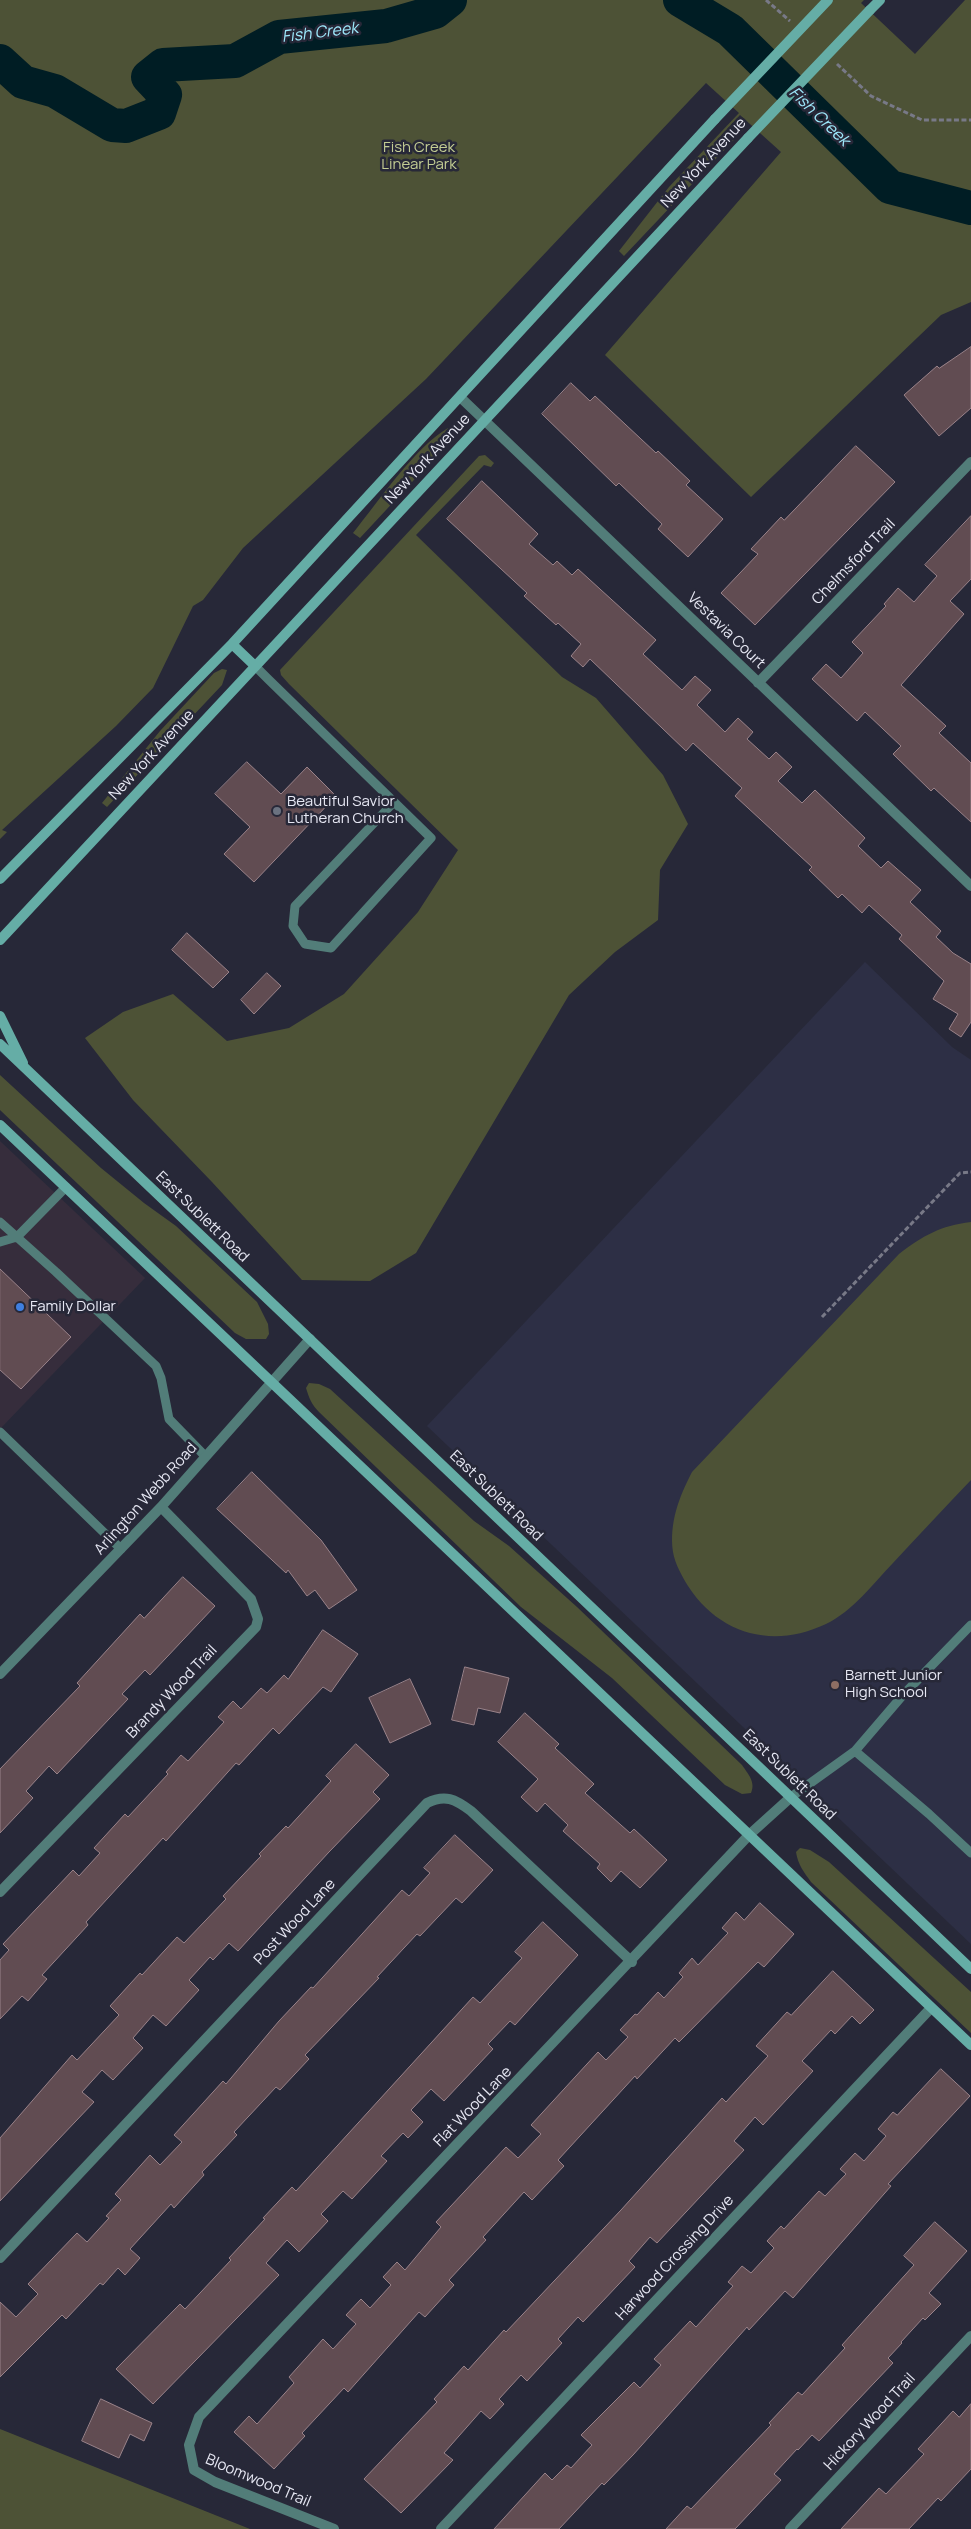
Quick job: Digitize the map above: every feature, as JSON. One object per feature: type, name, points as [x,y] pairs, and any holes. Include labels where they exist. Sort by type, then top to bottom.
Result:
[{"type":"main road","name":"New York Avenue","points":[[0,879],[232,644],[828,0]]},
{"type":"main road","name":"New York Avenue","points":[[0,941],[748,138],[880,0]]},
{"type":"main road","points":[[232,644],[255,666]]},
{"type":"main road","points":[[0,1016],[5,1030],[26,1070]]},
{"type":"main road","name":"East Sublett Road","points":[[0,1044],[971,1969]]},
{"type":"main road","points":[[0,1125],[971,2045]]},
{"type":"street","name":"Vestavia Court","points":[[460,397],[971,886]]},
{"type":"street","name":"Chelmsford Trail","points":[[758,682],[971,462]]},
{"type":"street","name":"Arlington Webb Road","points":[[0,1674],[161,1507],[310,1339]]},
{"type":"street","name":"Brandy Wood Trail","points":[[0,1892],[256,1627],[258,1619],[251,1599],[161,1507]]},
{"type":"street","name":"Flat Wood Lane","points":[[188,2445],[199,2417],[750,1836],[791,1797]]},
{"type":"street","name":"Post Wood Lane","points":[[0,2258],[427,1803],[438,1798],[448,1798],[471,1810],[632,1962]]},
{"type":"street","name":"Harwood Crossing Drive","points":[[441,2529],[931,2008]]},
{"type":"street","name":"Hickory Wood Trail","points":[[790,2529],[971,2336]]},
{"type":"street","name":"Bloomwood Trail","points":[[188,2445],[194,2470],[215,2482],[334,2529]]},
{"type":"lane","points":[[255,666],[431,838],[331,948],[305,944],[293,926],[295,906],[394,802]]},
{"type":"lane","points":[[0,1242],[17,1237],[66,1187]]},
{"type":"lane","points":[[0,1222],[156,1366],[161,1378],[169,1419],[205,1456]]},
{"type":"lane","points":[[0,1432],[122,1549]]},
{"type":"lane","points":[[791,1797],[854,1751],[902,1695],[971,1625]]},
{"type":"lane","points":[[854,1751],[929,1814],[971,1853]]},
{"type":"path","points":[[766,0],[794,26]]},
{"type":"path","points":[[829,58],[871,96],[922,120],[971,120]]},
{"type":"path","points":[[822,1317],[960,1173],[971,1172]]},
{"type":"shaded area","name":"Barnett Junior High School","points":[[865,962],[952,1047],[971,1060],[971,1944],[427,1426]]},
{"type":"shaded area","points":[[0,1141],[145,1278],[0,1429]]},
{"type":"green space","name":"Fish Creek Linear Park","points":[[0,0],[864,0],[861,3],[915,54],[965,0],[971,0],[971,302],[941,315],[751,497],[605,355],[781,152],[740,115],[715,142],[738,121],[742,126],[716,153],[718,154],[745,128],[624,256],[619,251],[669,187],[739,113],[706,83],[426,379],[243,548],[203,600],[193,606],[153,688],[116,726],[2,830],[7,832],[0,839]]},
{"type":"green space","points":[[448,428],[452,429],[452,439],[360,538],[353,533],[410,461],[435,437]]},
{"type":"green space","points":[[485,455],[494,463],[491,467],[484,465],[416,535],[562,677],[596,698],[663,775],[688,824],[660,870],[658,920],[615,952],[569,995],[416,1253],[370,1281],[302,1280],[133,1100],[85,1038],[123,1012],[173,994],[227,1041],[289,1028],[344,994],[418,912],[458,850],[289,684],[281,675],[280,670],[479,456]]},
{"type":"green space","points":[[222,669],[227,670],[222,685],[107,807],[102,803],[160,731],[214,673]]},
{"type":"green space","points":[[0,1075],[101,1168],[176,1226],[257,1302],[268,1324],[269,1334],[266,1339],[246,1339],[235,1333],[0,1110]]},
{"type":"green space","points":[[971,1222],[971,1480],[862,1596],[836,1619],[806,1632],[787,1636],[767,1636],[749,1633],[732,1626],[716,1616],[701,1603],[688,1586],[674,1556],[672,1531],[676,1510],[692,1472],[899,1254],[933,1232]]},
{"type":"green space","points":[[309,1383],[319,1384],[330,1389],[474,1521],[509,1546],[577,1607],[742,1765],[753,1785],[751,1793],[742,1794],[725,1785],[612,1678],[521,1607],[319,1412],[307,1392],[306,1388]]},
{"type":"green space","points":[[800,1848],[810,1850],[829,1862],[971,1992],[971,2033],[811,1882],[798,1861],[796,1852]]},
{"type":"green space","points":[[0,2429],[250,2529],[0,2529]]},
{"type":"building","points":[[971,347],[971,408],[939,436],[904,395],[937,366],[939,368]]},
{"type":"building","points":[[571,383],[590,401],[595,396],[656,453],[658,451],[690,481],[686,485],[723,519],[688,557],[658,529],[662,524],[619,483],[616,486],[542,414]]},
{"type":"building","points":[[856,446],[895,482],[755,625],[721,593],[758,554],[751,549],[781,517],[784,520]]},
{"type":"building","points":[[482,481],[538,534],[529,544],[553,565],[557,561],[572,575],[578,569],[656,640],[643,654],[682,690],[695,676],[711,690],[697,705],[725,732],[738,718],[753,732],[747,739],[769,759],[776,752],[792,767],[778,781],[802,803],[815,790],[865,838],[858,846],[881,868],[888,861],[921,890],[910,902],[941,931],[936,937],[953,953],[971,964],[971,1022],[961,1037],[949,1029],[958,1014],[933,999],[944,981],[899,939],[902,935],[869,905],[862,913],[842,894],[838,898],[809,870],[812,867],[735,796],[742,788],[693,743],[686,751],[590,659],[583,667],[571,656],[581,644],[558,623],[556,625],[524,596],[527,593],[447,519]]},
{"type":"building","points":[[971,516],[971,579],[950,601],[964,614],[901,685],[946,726],[939,733],[971,763],[971,822],[934,788],[931,791],[893,754],[901,746],[865,712],[857,721],[812,679],[826,664],[841,678],[863,653],[852,642],[886,606],[884,604],[898,588],[914,602],[937,576],[925,565]]},
{"type":"building","name":"Beautiful Savior Lutheran Church","points":[[247,762],[281,794],[307,767],[336,796],[254,882],[224,854],[250,827],[215,794]]},
{"type":"building","points":[[187,933],[229,972],[213,988],[172,950]]},
{"type":"building","points":[[267,973],[281,986],[254,1014],[241,1000]]},
{"type":"building","name":"Family Dollar","points":[[0,1269],[71,1337],[21,1389],[0,1370]]},
{"type":"building","points":[[252,1472],[321,1540],[357,1590],[329,1609],[315,1590],[307,1596],[288,1570],[286,1573],[217,1509]]},
{"type":"building","points":[[183,1577],[215,1606],[150,1675],[145,1670],[122,1694],[128,1699],[57,1774],[49,1766],[26,1791],[33,1798],[0,1833],[0,1769],[80,1686],[77,1683],[140,1614],[144,1618]]},
{"type":"building","points":[[323,1630],[358,1654],[331,1692],[323,1687],[279,1734],[273,1728],[239,1765],[236,1763],[166,1841],[163,1838],[86,1922],[88,1925],[42,1975],[47,1979],[28,2001],[22,1996],[0,2019],[0,1960],[9,1950],[3,1944],[73,1870],[79,1876],[100,1853],[94,1848],[125,1814],[128,1817],[168,1774],[166,1772],[181,1755],[188,1761],[224,1722],[218,1717],[233,1701],[241,1709],[261,1688],[267,1693],[284,1675],[288,1679]]},
{"type":"building","points":[[465,1667],[509,1678],[500,1713],[478,1708],[474,1725],[452,1720]]},
{"type":"building","points":[[410,1679],[431,1724],[390,1743],[369,1698]]},
{"type":"building","points":[[525,1713],[559,1744],[555,1748],[594,1784],[585,1793],[630,1833],[634,1829],[667,1860],[640,1888],[621,1871],[611,1882],[597,1868],[600,1864],[563,1831],[568,1825],[545,1803],[537,1812],[521,1797],[538,1779],[498,1742]]},
{"type":"building","points":[[356,1744],[389,1775],[373,1792],[380,1799],[238,1951],[229,1943],[213,1960],[210,1957],[189,1980],[199,1990],[166,2026],[153,2015],[133,2038],[143,2048],[113,2080],[102,2070],[82,2092],[94,2102],[0,2201],[0,2138],[72,2055],[77,2060],[119,2015],[110,2006],[140,1973],[142,1975],[177,1937],[184,1943],[226,1899],[223,1896],[261,1856],[259,1854],[286,1826],[288,1828],[331,1781],[326,1776]]},
{"type":"building","points":[[455,1835],[493,1870],[462,1903],[456,1898],[420,1936],[417,1934],[377,1977],[379,1978],[305,2055],[309,2059],[280,2090],[276,2087],[234,2132],[237,2135],[202,2172],[204,2175],[174,2208],[171,2204],[130,2249],[140,2258],[125,2275],[118,2268],[103,2285],[100,2283],[66,2319],[62,2315],[0,2377],[0,2302],[16,2317],[38,2294],[28,2284],[77,2233],[87,2242],[109,2218],[106,2216],[121,2200],[115,2194],[150,2155],[160,2165],[182,2142],[174,2135],[223,2081],[226,2084],[279,2021],[311,1987],[313,1988],[402,1890],[409,1896],[430,1873],[424,1868]]},
{"type":"building","points":[[760,1903],[794,1934],[764,1967],[758,1962],[679,2042],[675,2038],[637,2079],[635,2076],[558,2160],[564,2166],[532,2200],[524,2192],[483,2237],[486,2240],[449,2280],[454,2285],[425,2317],[419,2312],[348,2392],[344,2388],[302,2433],[305,2436],[274,2469],[234,2432],[249,2416],[257,2424],[294,2383],[289,2377],[323,2339],[333,2349],[356,2324],[346,2315],[361,2299],[370,2308],[391,2285],[383,2277],[397,2262],[405,2270],[441,2227],[436,2222],[506,2147],[518,2158],[541,2134],[531,2125],[598,2052],[606,2060],[628,2037],[620,2030],[635,2014],[637,2015],[658,1992],[664,1998],[683,1977],[679,1973],[692,1958],[698,1965],[728,1933],[722,1928],[736,1912],[744,1920]]},
{"type":"building","points":[[543,1922],[578,1955],[515,2025],[510,2021],[488,2044],[493,2049],[444,2101],[431,2089],[411,2110],[423,2122],[408,2138],[403,2133],[381,2156],[387,2161],[352,2199],[343,2191],[321,2214],[328,2221],[299,2252],[287,2240],[266,2263],[279,2275],[153,2404],[116,2369],[180,2304],[185,2309],[231,2260],[229,2258],[265,2219],[263,2218],[292,2187],[296,2191],[473,1997],[480,2003],[522,1958],[515,1952]]},
{"type":"building","points":[[833,1971],[874,2010],[860,2024],[852,2016],[835,2034],[831,2030],[802,2061],[813,2071],[763,2125],[755,2117],[734,2141],[744,2150],[657,2243],[650,2237],[629,2261],[635,2267],[583,2322],[578,2317],[558,2339],[562,2343],[527,2381],[521,2375],[499,2399],[504,2404],[490,2419],[481,2411],[444,2453],[453,2460],[401,2513],[364,2479],[437,2402],[434,2399],[464,2366],[468,2370],[504,2330],[506,2332],[621,2210],[722,2098],[726,2102],[768,2056],[756,2046],[787,2012],[791,2015]]},
{"type":"building","points":[[941,2069],[970,2096],[888,2184],[891,2186],[793,2298],[785,2291],[749,2330],[747,2327],[633,2455],[604,2485],[602,2483],[559,2529],[494,2529],[545,2473],[552,2480],[567,2465],[571,2468],[592,2445],[581,2435],[634,2382],[640,2388],[661,2365],[654,2359],[690,2321],[696,2327],[733,2286],[728,2282],[742,2266],[751,2273],[774,2248],[767,2241],[781,2226],[784,2229],[819,2191],[825,2196],[846,2174],[840,2169],[855,2153],[864,2161],[886,2136],[878,2129],[893,2112],[897,2115]]},
{"type":"building","points":[[935,2222],[967,2251],[929,2293],[941,2304],[925,2320],[923,2318],[901,2342],[888,2358],[893,2363],[819,2441],[812,2435],[797,2449],[774,2474],[781,2480],[735,2529],[666,2529],[687,2506],[691,2509],[771,2425],[769,2423],[798,2392],[802,2395],[845,2348],[842,2345],[914,2265],[904,2256]]},
{"type":"building","points":[[101,2399],[152,2423],[144,2441],[130,2434],[119,2458],[82,2441]]},
{"type":"building","points":[[971,2404],[971,2469],[941,2501],[938,2498],[909,2529],[841,2529],[879,2488],[886,2494],[924,2454],[918,2449],[953,2411],[959,2417]]},
{"type":"waterway","name":"Fish Creek","points":[[0,61],[23,82],[55,91],[112,125],[126,126],[159,113],[165,95],[148,77],[163,65],[235,61],[279,37],[386,26],[435,12],[450,0]]},
{"type":"waterway","name":"Fish Creek","points":[[680,0],[730,30],[890,187],[971,208]]},
{"type":"place","name":"Beautiful Savior Lutheran Church","points":[[277,811]]},
{"type":"place","name":"Family Dollar","points":[[20,1307]]},
{"type":"place","name":"Barnett Junior High School","points":[[835,1685]]}]
